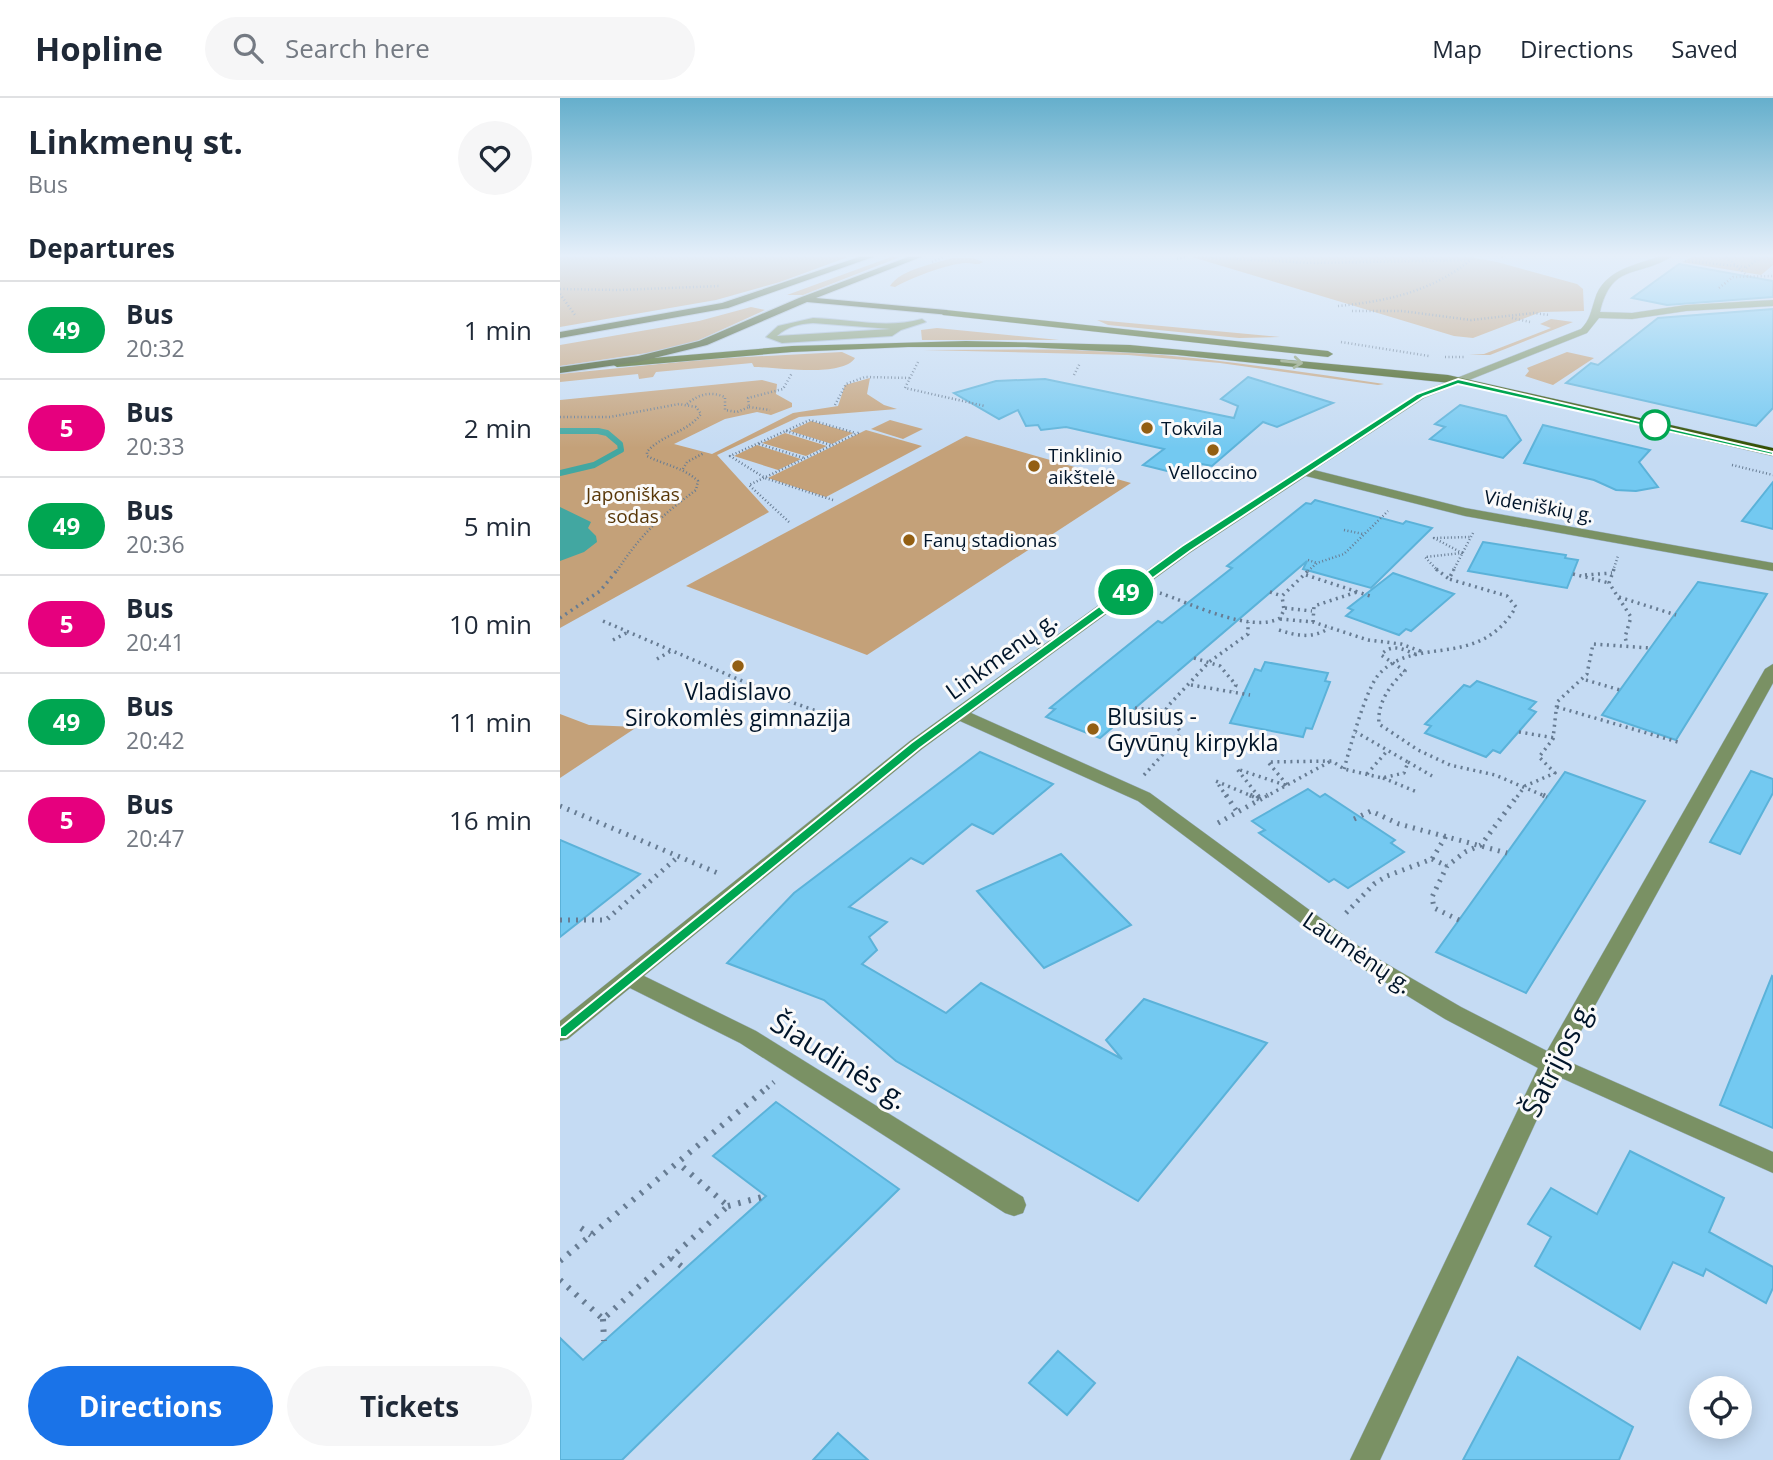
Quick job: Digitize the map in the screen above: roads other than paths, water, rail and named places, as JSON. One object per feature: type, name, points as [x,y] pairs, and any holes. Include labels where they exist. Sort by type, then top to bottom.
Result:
[{"type":"highway","points":[[560,335],[642,321]]},
{"type":"highway","points":[[560,370],[600,366],[670,352],[703,343],[755,321]]},
{"type":"main road","points":[[1015,321],[1341,356]]},
{"type":"main road","points":[[600,366],[813,347],[908,343],[1041,344],[1238,356],[1458,381]]},
{"type":"main road","points":[[1367,360],[1407,366],[1458,381],[1773,452]]},
{"type":"street","name":"Linkmenų g.","points":[[560,1032],[798,839],[959,714],[1136,585],[1302,471],[1420,396],[1584,331],[1594,321]]},
{"type":"street","name":"Videniškių g.","points":[[1302,471],[1465,512],[1773,567]]},
{"type":"street","name":"Šatrijos g.","points":[[1365,1460],[1551,1064],[1773,669]]},
{"type":"street","name":"Laumėnų g.","points":[[959,714],[1144,797],[1361,958],[1453,1013],[1551,1064],[1773,1163]]},
{"type":"street","name":"Šiaudinės g.","points":[[627,977],[748,1037],[1014,1205]]},
{"type":"lane","points":[[805,321],[788,325],[770,337],[782,340],[896,330],[922,321]]},
{"type":"lane","points":[[812,321],[896,330]]},
{"type":"waterway","points":[[560,431],[607,433],[620,444],[621,450],[594,465],[560,473]]},
{"type":"place","name":"Tokvila","points":[[1147,428]]},
{"type":"place","name":"Velloccino","points":[[1213,450]]},
{"type":"place","name":"Tinklinio aikštelė","points":[[1034,466]]},
{"type":"place","name":"Fanų stadionas","points":[[909,540]]},
{"type":"place","name":"Vladislavo Sirokomlės gimnazija","points":[[738,666]]},
{"type":"place","name":"Blusius - Gyvūnų kirpykla","points":[[1093,729]]},
{"type":"park label","name":"Japoniškas sodas","points":[[633,505]]}]
